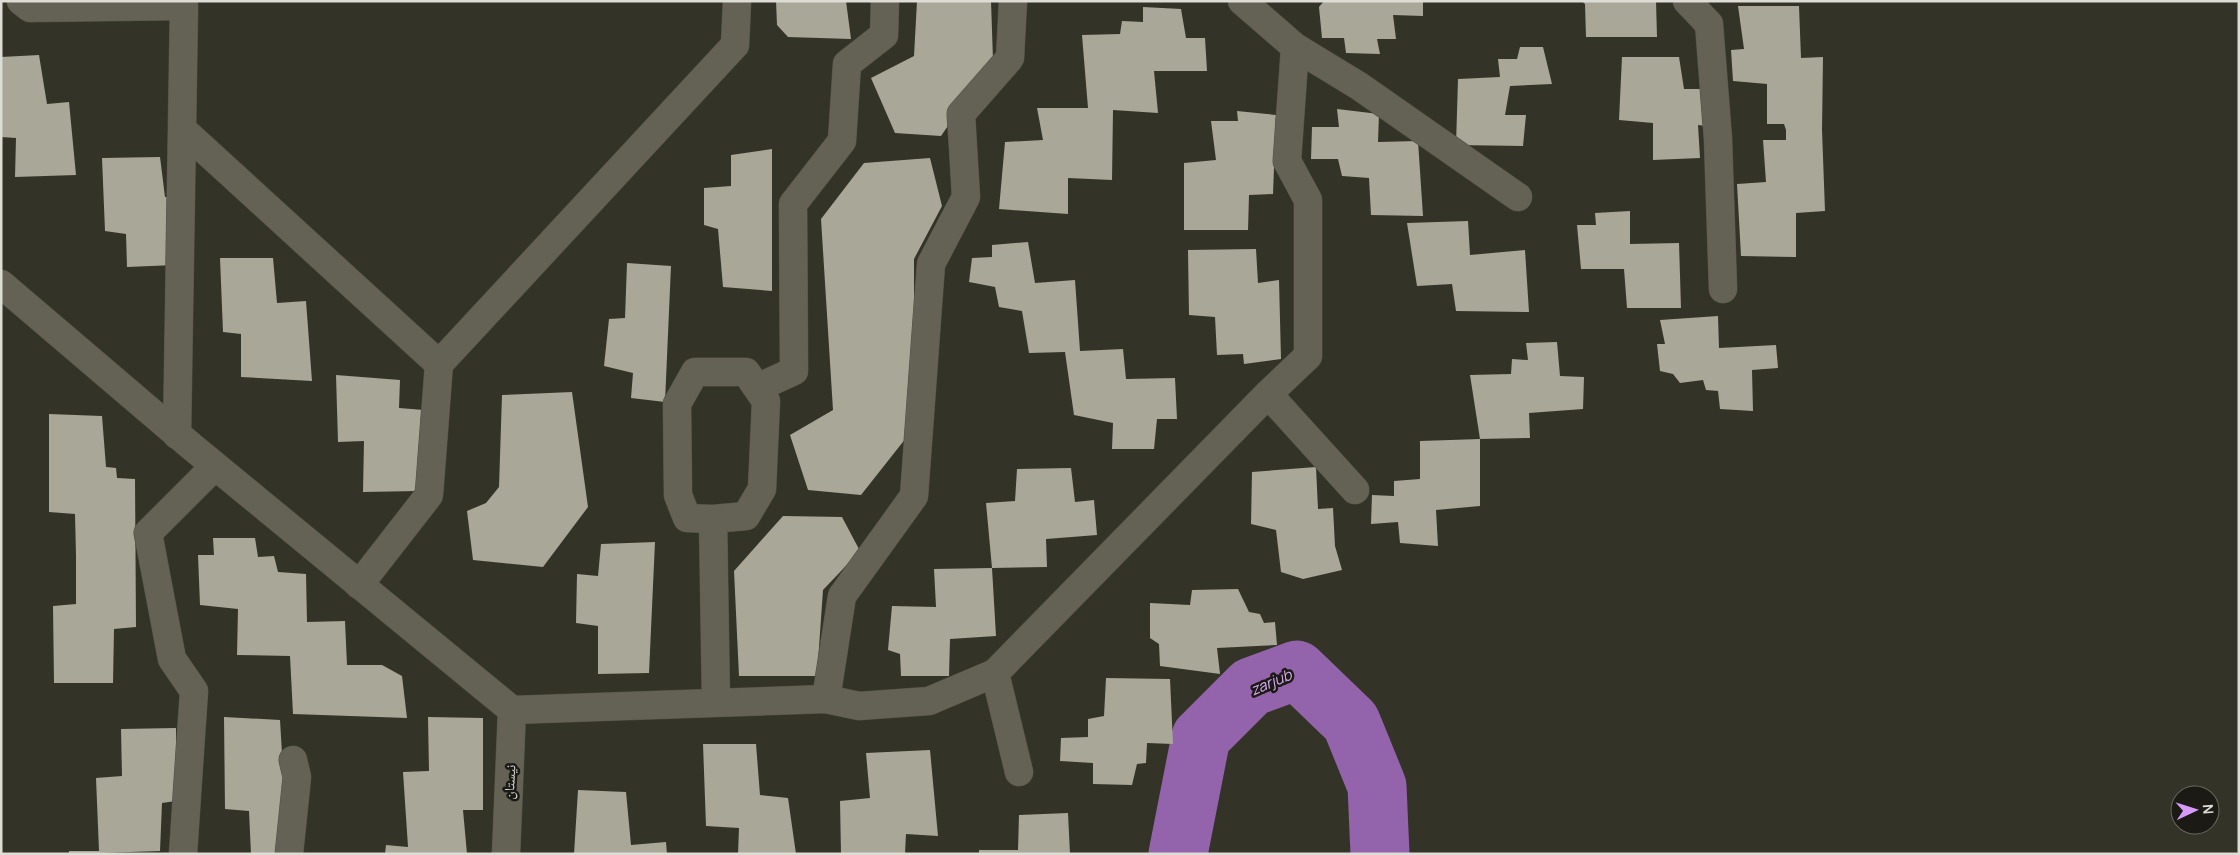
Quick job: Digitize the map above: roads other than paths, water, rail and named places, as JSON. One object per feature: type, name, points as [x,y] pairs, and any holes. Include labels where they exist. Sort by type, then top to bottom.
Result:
[{"type":"street","points":[[21,1],[30,8],[184,4],[177,434]]},
{"type":"street","points":[[359,585],[429,495],[438,364],[735,45],[738,1]]},
{"type":"street","points":[[757,388],[794,371],[793,204],[842,141],[847,64],[884,36],[885,1]]},
{"type":"street","points":[[826,699],[842,596],[914,496],[931,264],[966,197],[961,114],[1010,58],[1013,1]]},
{"type":"street","points":[[1242,1],[1295,47],[1359,86],[1518,197]]},
{"type":"street","points":[[1687,1],[1709,24],[1718,139],[1723,290]]},
{"type":"street","points":[[1,284],[215,466],[512,710],[826,699],[859,706],[929,701],[995,674],[1268,394],[1308,356],[1308,200],[1287,161],[1295,47]]},
{"type":"street","points":[[183,130],[438,364]]},
{"type":"street","points":[[695,372],[746,372],[766,401],[762,489],[746,516],[714,519],[687,518],[678,495],[676,404],[695,372]]},
{"type":"street","points":[[1268,394],[1355,490]]},
{"type":"street","points":[[183,854],[194,691],[172,659],[148,533],[215,466]]},
{"type":"street","points":[[714,519],[716,702]]},
{"type":"street","points":[[995,674],[1018,772]]},
{"type":"street","name":"نیستان","points":[[506,854],[512,710]]},
{"type":"street","points":[[289,854],[296,777],[293,760]]},
{"type":"waterway","name":"zarjub","points":[[1178,854],[1201,737],[1251,687],[1297,670],[1351,722],[1377,786],[1380,854]]}]
